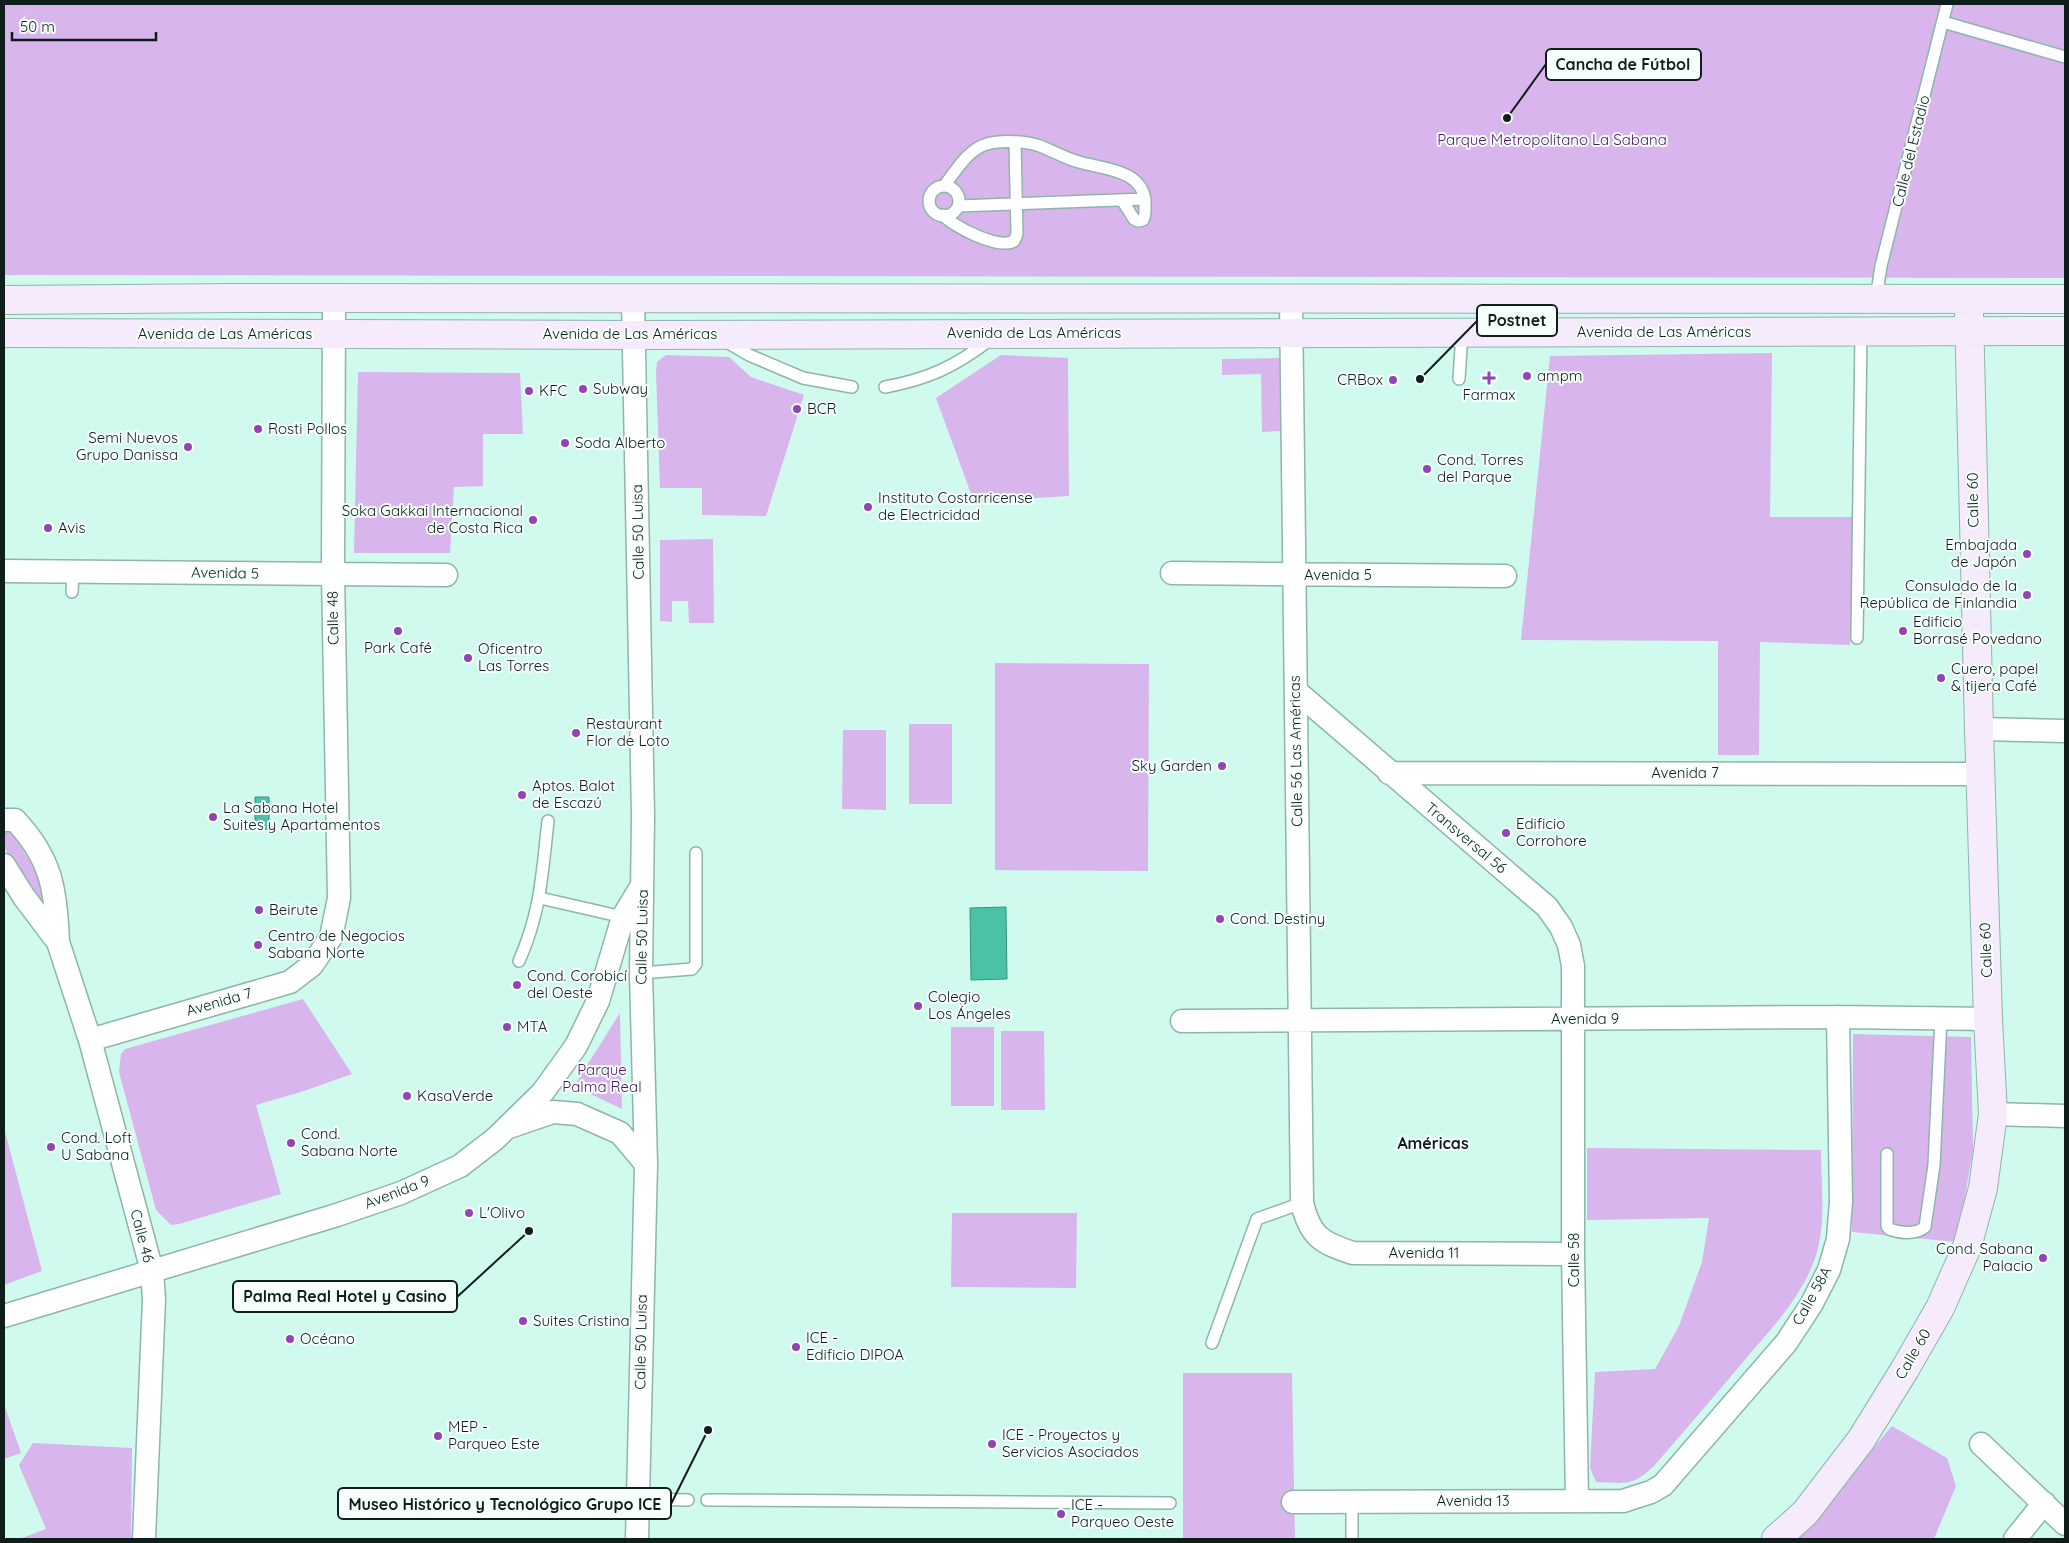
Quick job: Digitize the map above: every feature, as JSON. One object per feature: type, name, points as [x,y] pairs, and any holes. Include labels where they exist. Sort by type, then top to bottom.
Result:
[{"type":"main road","points":[[4,300],[334,298],[2065,299]]},
{"type":"main road","name":"Calle 60","points":[[1776,1539],[1805,1512],[1861,1440],[1940,1308],[1967,1247],[1983,1188],[1993,1114],[1988,1019],[1979,729],[1969,299]]},
{"type":"main road","name":"Avenida de Las Américas","points":[[4,333],[634,335],[2065,331]]},
{"type":"street","name":"Calle 48","points":[[331,937],[339,898],[332,574],[334,298]]},
{"type":"street","name":"Calle 50 Luisa","points":[[633,299],[643,884],[641,973],[646,1164],[637,1539]]},
{"type":"street","name":"Calle 56 Las Américas","points":[[1291,299],[1302,1203]]},
{"type":"street","name":"Avenida 5","points":[[4,571],[73,582],[332,574],[446,576]]},
{"type":"street","name":"Avenida 5","points":[[1172,574],[1505,576]]},
{"type":"street","name":"Transversal 56","points":[[1296,691],[1547,907],[1561,927],[1569,945],[1573,966],[1574,1019]]},
{"type":"street","points":[[1979,729],[2065,731]]},
{"type":"street","name":"Avenida 7","points":[[1389,773],[1981,774]]},
{"type":"street","name":"Calle 46","points":[[4,820],[15,820],[26,832],[50,873],[54,893],[58,942],[90,1040],[152,1271],[154,1299],[144,1539]]},
{"type":"street","name":"Calle 46","points":[[4,865],[24,897],[58,942]]},
{"type":"street","name":"Avenida 9","points":[[4,1316],[337,1215],[401,1193],[460,1166],[507,1128],[543,1092],[576,1046],[598,1002],[623,918],[643,884]]},
{"type":"street","name":"Avenida 7","points":[[90,1040],[290,982],[312,965],[331,937]]},
{"type":"street","name":"Avenida 9","points":[[1182,1021],[1838,1017],[1988,1019]]},
{"type":"street","name":"Calle 58A","points":[[1651,1492],[1673,1474],[1786,1343],[1811,1305],[1829,1270],[1838,1239],[1841,1202],[1838,1017]]},
{"type":"street","name":"Calle 58","points":[[1574,1019],[1573,1254],[1578,1501]]},
{"type":"street","points":[[507,1128],[553,1112],[577,1114],[620,1133],[646,1164]]},
{"type":"street","points":[[1993,1114],[2065,1116]]},
{"type":"street","name":"Avenida 11","points":[[1302,1203],[1306,1219],[1316,1234],[1330,1246],[1353,1252],[1573,1254]]},
{"type":"street","points":[[1981,1444],[2065,1524]]},
{"type":"street","name":"Avenida 13","points":[[1294,1502],[1623,1501],[1651,1492]]},
{"type":"street","points":[[2015,1539],[2044,1503]]},
{"type":"lane","name":"Calle del Estadio","points":[[1876,299],[1881,266],[1947,4]]},
{"type":"lane","points":[[1942,22],[2065,57]]},
{"type":"lane","points":[[1015,143],[1017,234],[1014,241],[1007,244],[994,242],[959,228],[943,215],[934,211],[930,202],[935,189],[944,186],[966,158],[977,148],[987,144],[1015,143],[1039,146],[1079,162],[1120,172],[1134,179],[1142,189],[1145,199],[1145,216],[1143,220],[1138,221],[1134,219],[1122,200]]},
{"type":"lane","points":[[943,215],[952,213],[958,206],[959,201],[953,189],[944,186]]},
{"type":"lane","points":[[958,206],[1145,199]]},
{"type":"lane","points":[[1857,638],[1861,332]]},
{"type":"lane","points":[[1459,379],[1462,333]]},
{"type":"lane","points":[[715,334],[749,355],[803,378],[852,387]]},
{"type":"lane","points":[[885,386],[914,382],[946,369],[970,355],[998,334]]},
{"type":"lane","points":[[520,961],[532,929],[540,898],[548,821]]},
{"type":"lane","points":[[641,973],[692,969],[696,964],[696,853]]},
{"type":"lane","points":[[540,898],[623,918]]},
{"type":"lane","points":[[1887,1154],[1887,1226],[1889,1229],[1898,1232],[1919,1232],[1925,1227],[1934,1165],[1941,1018]]},
{"type":"lane","points":[[1212,1343],[1258,1219],[1302,1203]]},
{"type":"lane","points":[[605,1498],[688,1500]]},
{"type":"lane","points":[[707,1500],[1170,1503]]},
{"type":"lane","points":[[1352,1501],[1352,1539]]},
{"type":"green space","name":"Parque Metropolitano La Sabana","points":[[4,4],[2065,4],[2065,278],[4,275]]},
{"type":"green space","points":[[1772,353],[1770,517],[1855,517],[1850,645],[1760,642],[1759,755],[1718,755],[1718,641],[1521,640],[1550,356]]},
{"type":"green space","points":[[666,355],[729,357],[751,377],[804,395],[766,516],[702,515],[702,488],[660,488],[656,372],[657,362]]},
{"type":"green space","points":[[1001,355],[1068,358],[1069,496],[974,502],[936,398]]},
{"type":"green space","points":[[1281,358],[1282,431],[1262,432],[1261,374],[1222,375],[1222,359]]},
{"type":"green space","points":[[358,372],[520,373],[523,434],[483,434],[483,486],[454,487],[450,553],[354,553]]},
{"type":"green space","points":[[713,539],[714,623],[689,623],[688,601],[672,601],[672,622],[660,621],[660,540]]},
{"type":"green space","points":[[995,663],[1149,664],[1148,871],[995,870]]},
{"type":"green space","points":[[909,724],[952,724],[952,804],[909,804]]},
{"type":"green space","points":[[843,730],[886,730],[886,810],[842,809]]},
{"type":"green space","points":[[4,828],[10,829],[48,891],[46,901],[35,900],[4,847]]},
{"type":"green space","points":[[303,999],[352,1074],[256,1105],[281,1194],[171,1225],[156,1210],[119,1072],[121,1054],[125,1049]]},
{"type":"green space","name":"Parque Palma Real","points":[[620,1013],[622,1109],[574,1086]]},
{"type":"green space","points":[[951,1027],[994,1027],[994,1106],[951,1106]]},
{"type":"green space","points":[[1001,1031],[1044,1031],[1045,1110],[1001,1110]]},
{"type":"green space","points":[[1853,1034],[1971,1037],[1973,1150],[1957,1242],[1852,1232]]},
{"type":"green space","points":[[4,1128],[42,1271],[4,1285]]},
{"type":"green space","points":[[1587,1148],[1821,1150],[1822,1201],[1820,1240],[1811,1268],[1803,1284],[1784,1314],[1654,1466],[1640,1478],[1628,1482],[1596,1482],[1590,1468],[1595,1372],[1655,1369],[1679,1326],[1702,1262],[1709,1218],[1587,1220]]},
{"type":"green space","points":[[952,1213],[1077,1213],[1076,1288],[951,1287]]},
{"type":"green space","points":[[1183,1373],[1292,1373],[1295,1539],[1183,1539]]},
{"type":"green space","points":[[4,1404],[21,1453],[4,1459]]},
{"type":"green space","points":[[1892,1426],[1947,1458],[1956,1486],[1934,1539],[1793,1539],[1808,1525]]},
{"type":"green space","points":[[33,1443],[132,1448],[131,1539],[19,1539],[46,1529],[19,1465]]},
{"type":"shaded area","points":[[255,797],[269,797],[269,829],[255,830]]},
{"type":"shaded area","points":[[1006,907],[1007,979],[971,980],[970,908]]},
{"type":"place","name":"Cancha de Fútbol","points":[[1507,118]]},
{"type":"place","name":"ampm","points":[[1527,376]]},
{"type":"place","name":"Farmax","points":[[1489,378]]},
{"type":"place","name":"Postnet","points":[[1420,379]]},
{"type":"place","name":"CRBox","points":[[1393,380]]},
{"type":"place","name":"Subway","points":[[583,389]]},
{"type":"place","name":"KFC","points":[[529,391]]},
{"type":"place","name":"BCR","points":[[797,409]]},
{"type":"place","name":"Rosti Pollos","points":[[258,429]]},
{"type":"place","name":"Soda Alberto","points":[[565,443]]},
{"type":"place","name":"Semi Nuevos Grupo Danissa","points":[[188,447]]},
{"type":"place","name":"Cond. Torres del Parque","points":[[1427,469]]},
{"type":"place","name":"Instituto Costarricense de Electricidad","points":[[868,507]]},
{"type":"place","name":"Soka Gakkai Internacional de Costa Rica","points":[[533,520]]},
{"type":"place","name":"Avis","points":[[48,528]]},
{"type":"place","name":"Embajada de Japón","points":[[2027,554]]},
{"type":"place","name":"Consulado de la República de Finlandia","points":[[2027,595]]},
{"type":"place","name":"Park Café","points":[[398,631]]},
{"type":"place","name":"Edificio Borrasé Povedano","points":[[1903,631]]},
{"type":"place","name":"Oficentro Las Torres","points":[[468,658]]},
{"type":"place","name":"Cuero, papel & tijera Café","points":[[1941,678]]},
{"type":"place","name":"Restaurant Flor de Loto","points":[[576,733]]},
{"type":"place","name":"Sky Garden","points":[[1222,766]]},
{"type":"place","name":"Aptos. Balot de Escazú","points":[[522,795]]},
{"type":"place","name":"La Sabana Hotel Suites y Apartamentos","points":[[213,817]]},
{"type":"place","name":"Edificio Corrohore","points":[[1506,833]]},
{"type":"place","name":"Beirute","points":[[259,910]]},
{"type":"place","name":"Cond. Destiny","points":[[1220,919]]},
{"type":"place","name":"Centro de Negocios Sabana Norte","points":[[258,945]]},
{"type":"place","name":"Cond. Corobicí del Oeste","points":[[517,985]]},
{"type":"place","name":"Colegio Los Ángeles","points":[[918,1006]]},
{"type":"place","name":"MTA","points":[[507,1027]]},
{"type":"place","name":"KasaVerde","points":[[407,1096]]},
{"type":"place","name":"Cond. Sabana Norte","points":[[291,1143]]},
{"type":"place","name":"Cond. Loft U Sabana","points":[[51,1147]]},
{"type":"place","name":"L'Olivo","points":[[469,1213]]},
{"type":"place","name":"Palma Real Hotel y Casino","points":[[529,1231]]},
{"type":"place","name":"Cond. Sabana Palacio","points":[[2043,1258]]},
{"type":"place","name":"Suites Cristina","points":[[523,1321]]},
{"type":"place","name":"Océano","points":[[290,1339]]},
{"type":"place","name":"ICE - Edificio DIPOA","points":[[796,1347]]},
{"type":"place","name":"Museo Histórico y Tecnológico Grupo ICE","points":[[708,1430]]},
{"type":"place","name":"MEP - Parqueo Este","points":[[438,1436]]},
{"type":"place","name":"ICE - Proyectos y Servicios Asociados","points":[[992,1444]]},
{"type":"place","name":"ICE - Parqueo Oeste","points":[[1061,1514]]},
{"type":"district","name":"Américas","points":[[1433,1143]]}]
